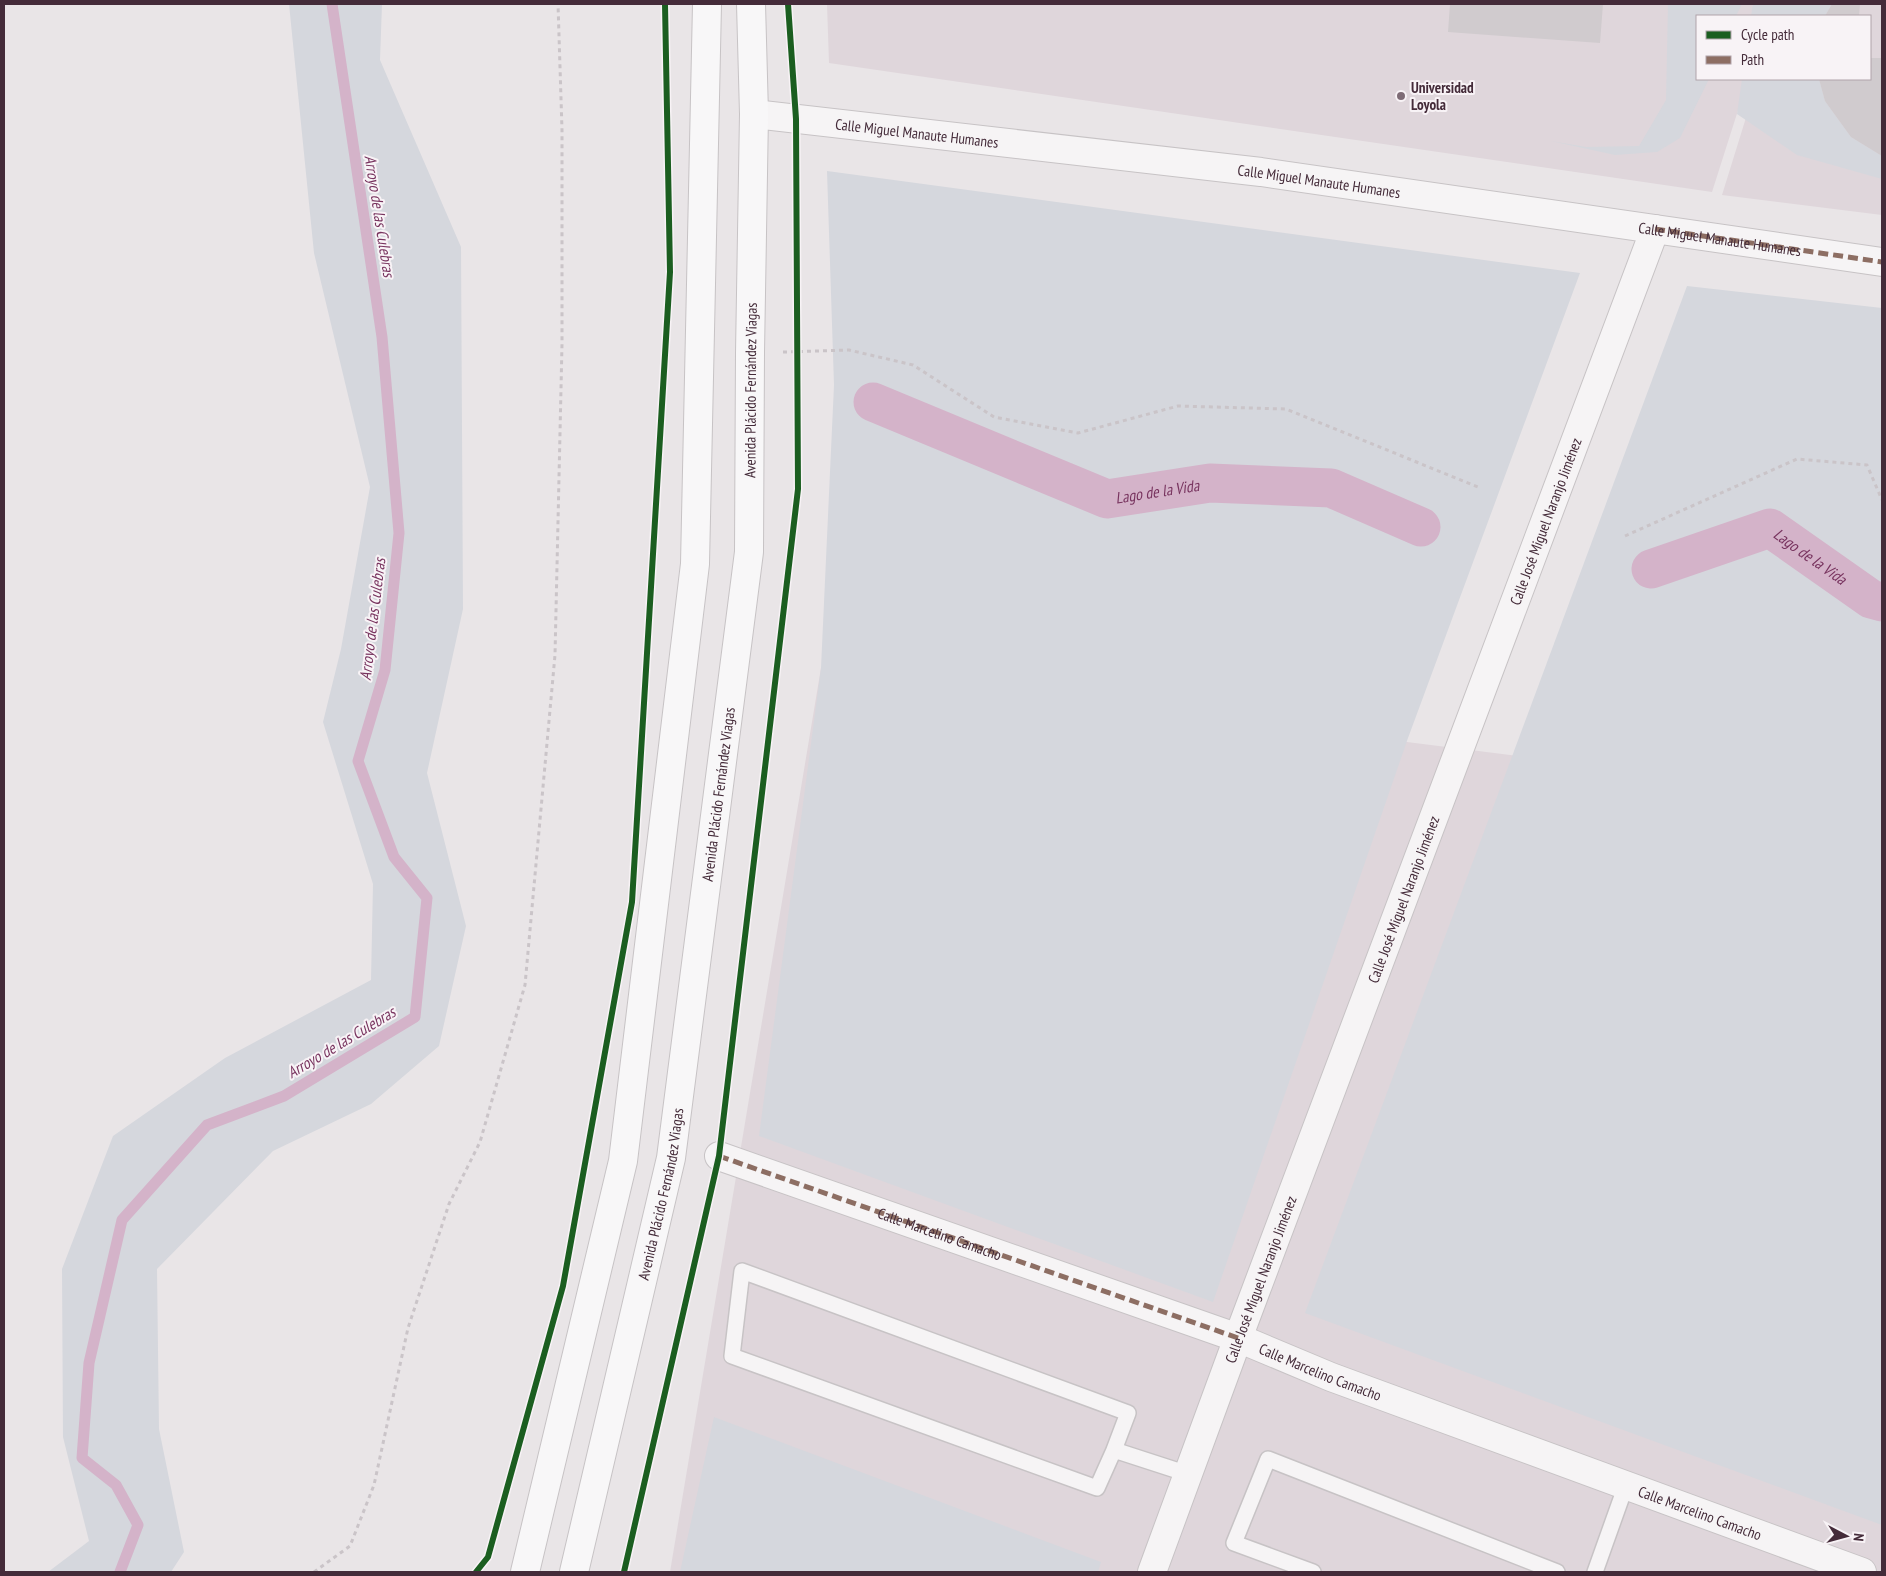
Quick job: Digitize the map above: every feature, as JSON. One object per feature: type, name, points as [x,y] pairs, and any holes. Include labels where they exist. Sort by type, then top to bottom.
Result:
[{"type":"main road","points":[[525,1572],[623,1161],[695,564],[707,4]]},
{"type":"main road","name":"Avenida Plácido Fernández Viagas","points":[[574,1572],[671,1158],[749,552],[754,114],[751,4]]},
{"type":"street","name":"Calle Miguel Manaute Humanes","points":[[754,114],[1260,172],[1882,262]]},
{"type":"street","name":"Calle José Miguel Naranjo Jiménez","points":[[1152,1572],[1238,1338],[1655,229]]},
{"type":"street","name":"Calle Marcelino Camacho","points":[[719,1156],[1238,1338],[1332,1376],[1862,1572]]},
{"type":"lane","points":[[742,1271],[1128,1413],[1114,1450],[1097,1488],[732,1356],[742,1271]]},
{"type":"lane","points":[[1114,1450],[1188,1474]]},
{"type":"lane","points":[[1313,1572],[1234,1543],[1268,1459],[1557,1572]]},
{"type":"lane","points":[[1595,1572],[1626,1485]]},
{"type":"path","points":[[314,1572],[350,1546],[374,1485],[408,1328],[449,1204],[480,1142],[525,985],[555,655],[562,344],[562,130],[558,4]]},
{"type":"path","points":[[797,339],[797,359]]},
{"type":"path","points":[[750,353],[849,350],[913,365],[994,417],[1078,433],[1178,406],[1286,409],[1478,487]]},
{"type":"path","points":[[1626,536],[1798,459],[1867,465],[1882,500]]},
{"type":"shaded area","points":[[289,4],[382,4],[380,60],[461,247],[463,609],[427,773],[466,926],[439,1046],[371,1104],[273,1151],[157,1269],[159,1429],[184,1552],[171,1572],[48,1572],[89,1541],[63,1437],[62,1269],[113,1136],[225,1058],[371,980],[373,884],[323,722],[341,649],[370,487],[314,253]]},
{"type":"shaded area","name":"Universidad Loyola","points":[[827,4],[1772,4],[1768,15],[1696,15],[1696,80],[1748,80],[1712,192],[829,63]]},
{"type":"shaded area","points":[[1668,4],[1742,4],[1736,15],[1696,15],[1696,80],[1709,80],[1680,138],[1657,152],[1615,155],[1551,141],[1586,147],[1639,146],[1666,100]]},
{"type":"shaded area","points":[[1753,4],[1832,4],[1826,15],[1751,15]]},
{"type":"shaded area","points":[[1782,4],[1882,4],[1882,215],[1722,195],[1758,80],[1871,80],[1871,15],[1778,15]]},
{"type":"shaded area","points":[[1742,80],[1819,80],[1825,101],[1851,137],[1882,156],[1882,179],[1797,155],[1737,114]]},
{"type":"shaded area","points":[[827,171],[1580,273],[1408,738],[1213,1302],[759,1136],[821,668],[834,385]]},
{"type":"shaded area","points":[[1687,286],[1882,308],[1882,1525],[1305,1313]]},
{"type":"shaded area","points":[[821,668],[1882,802],[1882,1572],[670,1572]]},
{"type":"shaded area","points":[[714,1417],[1101,1562],[1098,1572],[680,1572]]},
{"type":"building","points":[[1450,4],[1603,4],[1600,43],[1448,32]]},
{"type":"building","points":[[1832,4],[1860,4],[1859,15],[1826,15]]},
{"type":"building","points":[[1871,58],[1882,58],[1882,156],[1851,137],[1825,101],[1819,80],[1871,80]]},
{"type":"waterway","name":"Arroyo de las Culebras","points":[[120,1572],[138,1525],[116,1485],[82,1458],[89,1363],[122,1220],[207,1125],[284,1096],[415,1017],[427,898],[394,857],[358,761],[385,670],[399,533],[382,337],[332,4]]},
{"type":"waterway","name":"Lago de la Vida","points":[[873,402],[1107,499],[1210,483],[1331,488],[1421,527]]},
{"type":"waterway","name":"Lago de la Vida","points":[[1651,569],[1770,528],[1871,599],[1882,602]]},
{"type":"marked path","points":[[1655,229],[1882,262]]},
{"type":"marked path","points":[[719,1156],[1238,1338]]},
{"type":"cycle path","points":[[476,1572],[488,1557],[563,1286],[632,902],[670,272],[665,4]]},
{"type":"cycle path","points":[[624,1572],[719,1156],[798,489],[796,119],[788,4]]},
{"type":"place","name":"Universidad Loyola","points":[[1401,96]]}]
